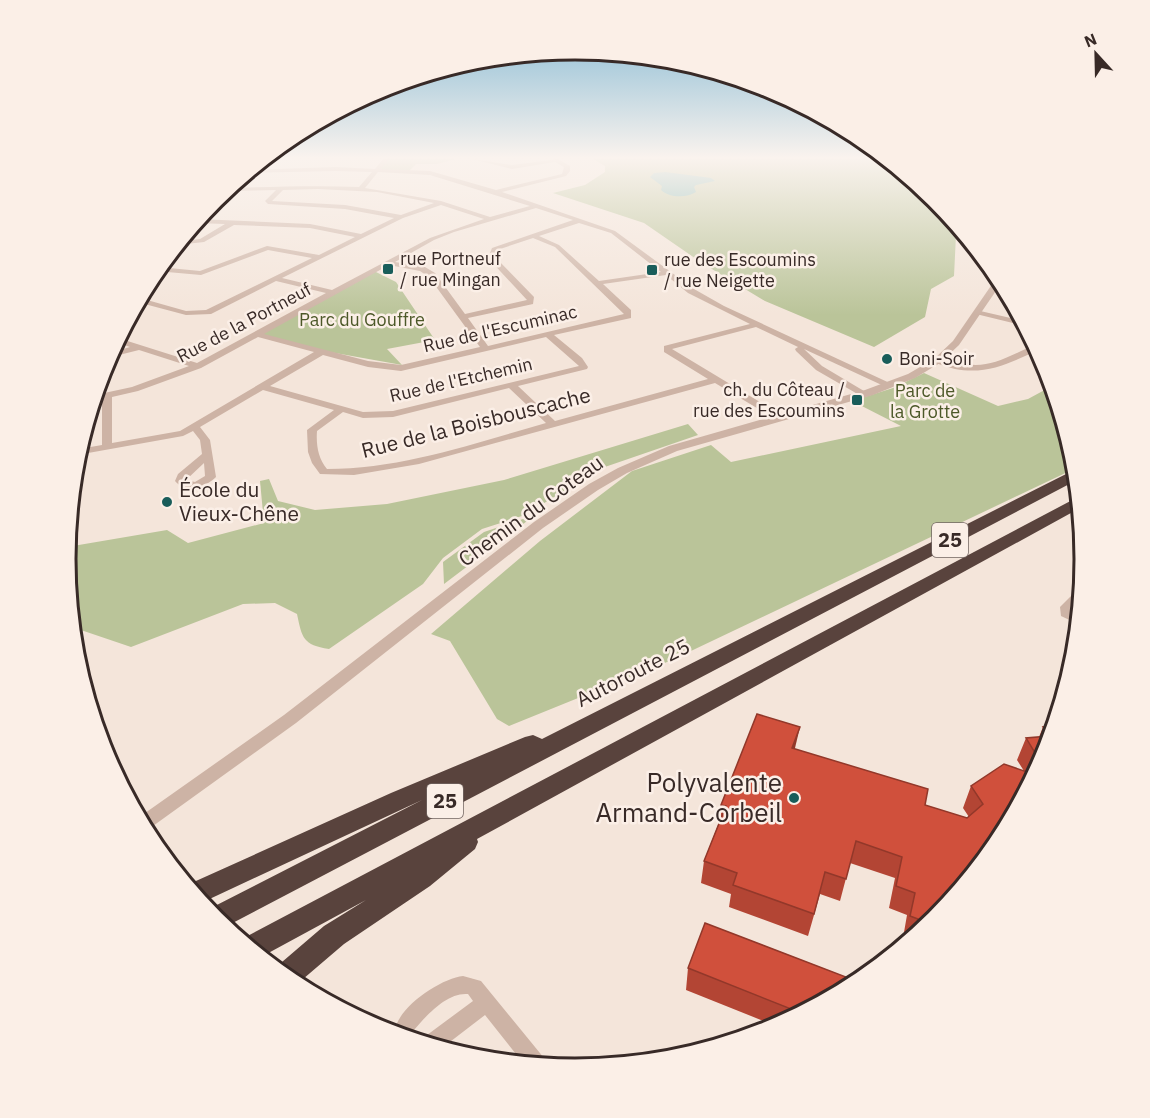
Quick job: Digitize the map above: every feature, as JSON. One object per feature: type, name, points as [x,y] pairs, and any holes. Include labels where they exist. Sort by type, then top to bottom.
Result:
[{"type":"highway","name":"Autoroute 25","points":[[224,914],[1067,479]]},
{"type":"highway","name":"25","points":[[258,944],[1071,506]]},
{"type":"highway","points":[[202,890],[399,800],[675,682]]},
{"type":"highway","points":[[293,970],[334,935],[421,878],[503,813]]},
{"type":"street","points":[[368,211],[401,217]]},
{"type":"street","points":[[147,302],[186,313],[208,312],[401,217],[418,211]]},
{"type":"street","points":[[466,211],[489,219]]},
{"type":"street","name":"Rue de la Portneuf","points":[[103,397],[166,379],[198,366],[432,239],[517,211]]},
{"type":"street","points":[[552,211],[604,228],[621,237],[691,291],[783,338],[889,385]]},
{"type":"street","points":[[463,317],[530,302],[531,299],[492,258],[494,249],[580,220]]},
{"type":"street","points":[[208,222],[310,226],[362,236]]},
{"type":"street","points":[[190,242],[202,241],[232,223]]},
{"type":"street","name":"Rue de l'Escuminac","points":[[256,334],[385,368],[401,368],[628,316],[628,312],[557,246],[533,236]]},
{"type":"street","points":[[169,269],[201,273],[267,248],[320,257]]},
{"type":"street","points":[[390,263],[422,269],[432,276],[486,349]]},
{"type":"street","points":[[597,283],[666,273]]},
{"type":"street","points":[[275,279],[334,293]]},
{"type":"street","name":"Chemin du Coteau","points":[[150,819],[261,741],[550,518],[597,485],[670,450],[889,385],[937,361],[954,345],[994,289]]},
{"type":"street","points":[[979,312],[1013,321]]},
{"type":"street","points":[[756,325],[667,348],[673,355],[780,418]]},
{"type":"street","name":"Rue de l'Etchemin","points":[[264,387],[363,415],[393,414],[584,368],[579,360],[548,335]]},
{"type":"street","points":[[783,338],[805,353],[824,371],[864,393]]},
{"type":"street","points":[[125,343],[198,366]]},
{"type":"street","points":[[121,352],[139,347]]},
{"type":"street","points":[[937,361],[962,368],[981,370],[1029,351]]},
{"type":"street","points":[[89,450],[167,437],[195,428],[321,352]]},
{"type":"street","name":"Rue de la Boisbouscache","points":[[341,409],[312,430],[311,440],[317,463],[324,472],[354,472],[393,466],[714,380]]},
{"type":"street","points":[[512,385],[553,424]]},
{"type":"street","points":[[106,397],[107,447]]},
{"type":"street","points":[[195,428],[205,440],[207,455]]},
{"type":"street","points":[[1071,616],[1066,613],[1066,607],[1072,601]]},
{"type":"street","points":[[404,1028],[410,1018],[453,986],[466,985],[474,987],[530,1056]]},
{"type":"street","points":[[438,1039],[486,1002]]},
{"type":"green space","points":[[608,211],[933,211],[956,237],[954,276],[931,289],[925,317],[874,347],[765,301],[702,263],[644,223]]},
{"type":"green space","name":"Parc du Gouffre","points":[[374,271],[396,282],[435,340],[387,349],[402,365],[324,351],[260,334]]},
{"type":"green space","name":"Parc de la Grotte","points":[[924,373],[998,406],[1028,399],[1045,390],[1057,430],[1066,473],[672,660],[509,726],[497,719],[450,641],[431,634],[540,541],[632,471],[711,445],[731,462],[901,426],[852,401],[893,388]]},
{"type":"green space","points":[[688,424],[698,435],[599,469],[525,515],[482,529],[443,558],[423,584],[329,649],[314,645],[305,639],[297,614],[275,603],[243,604],[131,647],[81,630],[77,592],[76,545],[167,530],[188,543],[264,523],[260,481],[269,479],[278,501],[315,510],[387,504],[504,480]]},
{"type":"green space","points":[[535,515],[444,584],[443,562],[484,532]]},
{"type":"building","name":"Polyvalente Armand-Corbeil","points":[[757,714],[800,727],[792,748],[928,789],[925,805],[967,818],[983,804],[971,786],[1004,764],[1027,772],[1007,809],[971,863],[917,922],[918,919],[910,916],[915,893],[896,886],[902,857],[856,841],[846,879],[825,872],[814,914],[733,885],[737,873],[704,861],[726,806],[721,805]]},
{"type":"building","name":"Polyvalente Armand-Corbeil","points":[[1041,737],[1035,753],[1026,738]]},
{"type":"building","points":[[705,923],[847,977],[791,1009],[688,968]]},
{"type":"place","name":"rue Portneuf / rue Mingan","points":[[388,269]]},
{"type":"place","name":"rue des Escoumins / rue Neigette","points":[[652,270]]},
{"type":"place","name":"Boni-Soir","points":[[887,359]]},
{"type":"place","name":"ch. du Côteau / rue des Escoumins","points":[[857,400]]},
{"type":"place","name":"École du Vieux-Chêne","points":[[167,502]]},
{"type":"place","name":"Polyvalente Armand-Corbeil","points":[[794,798]]}]
